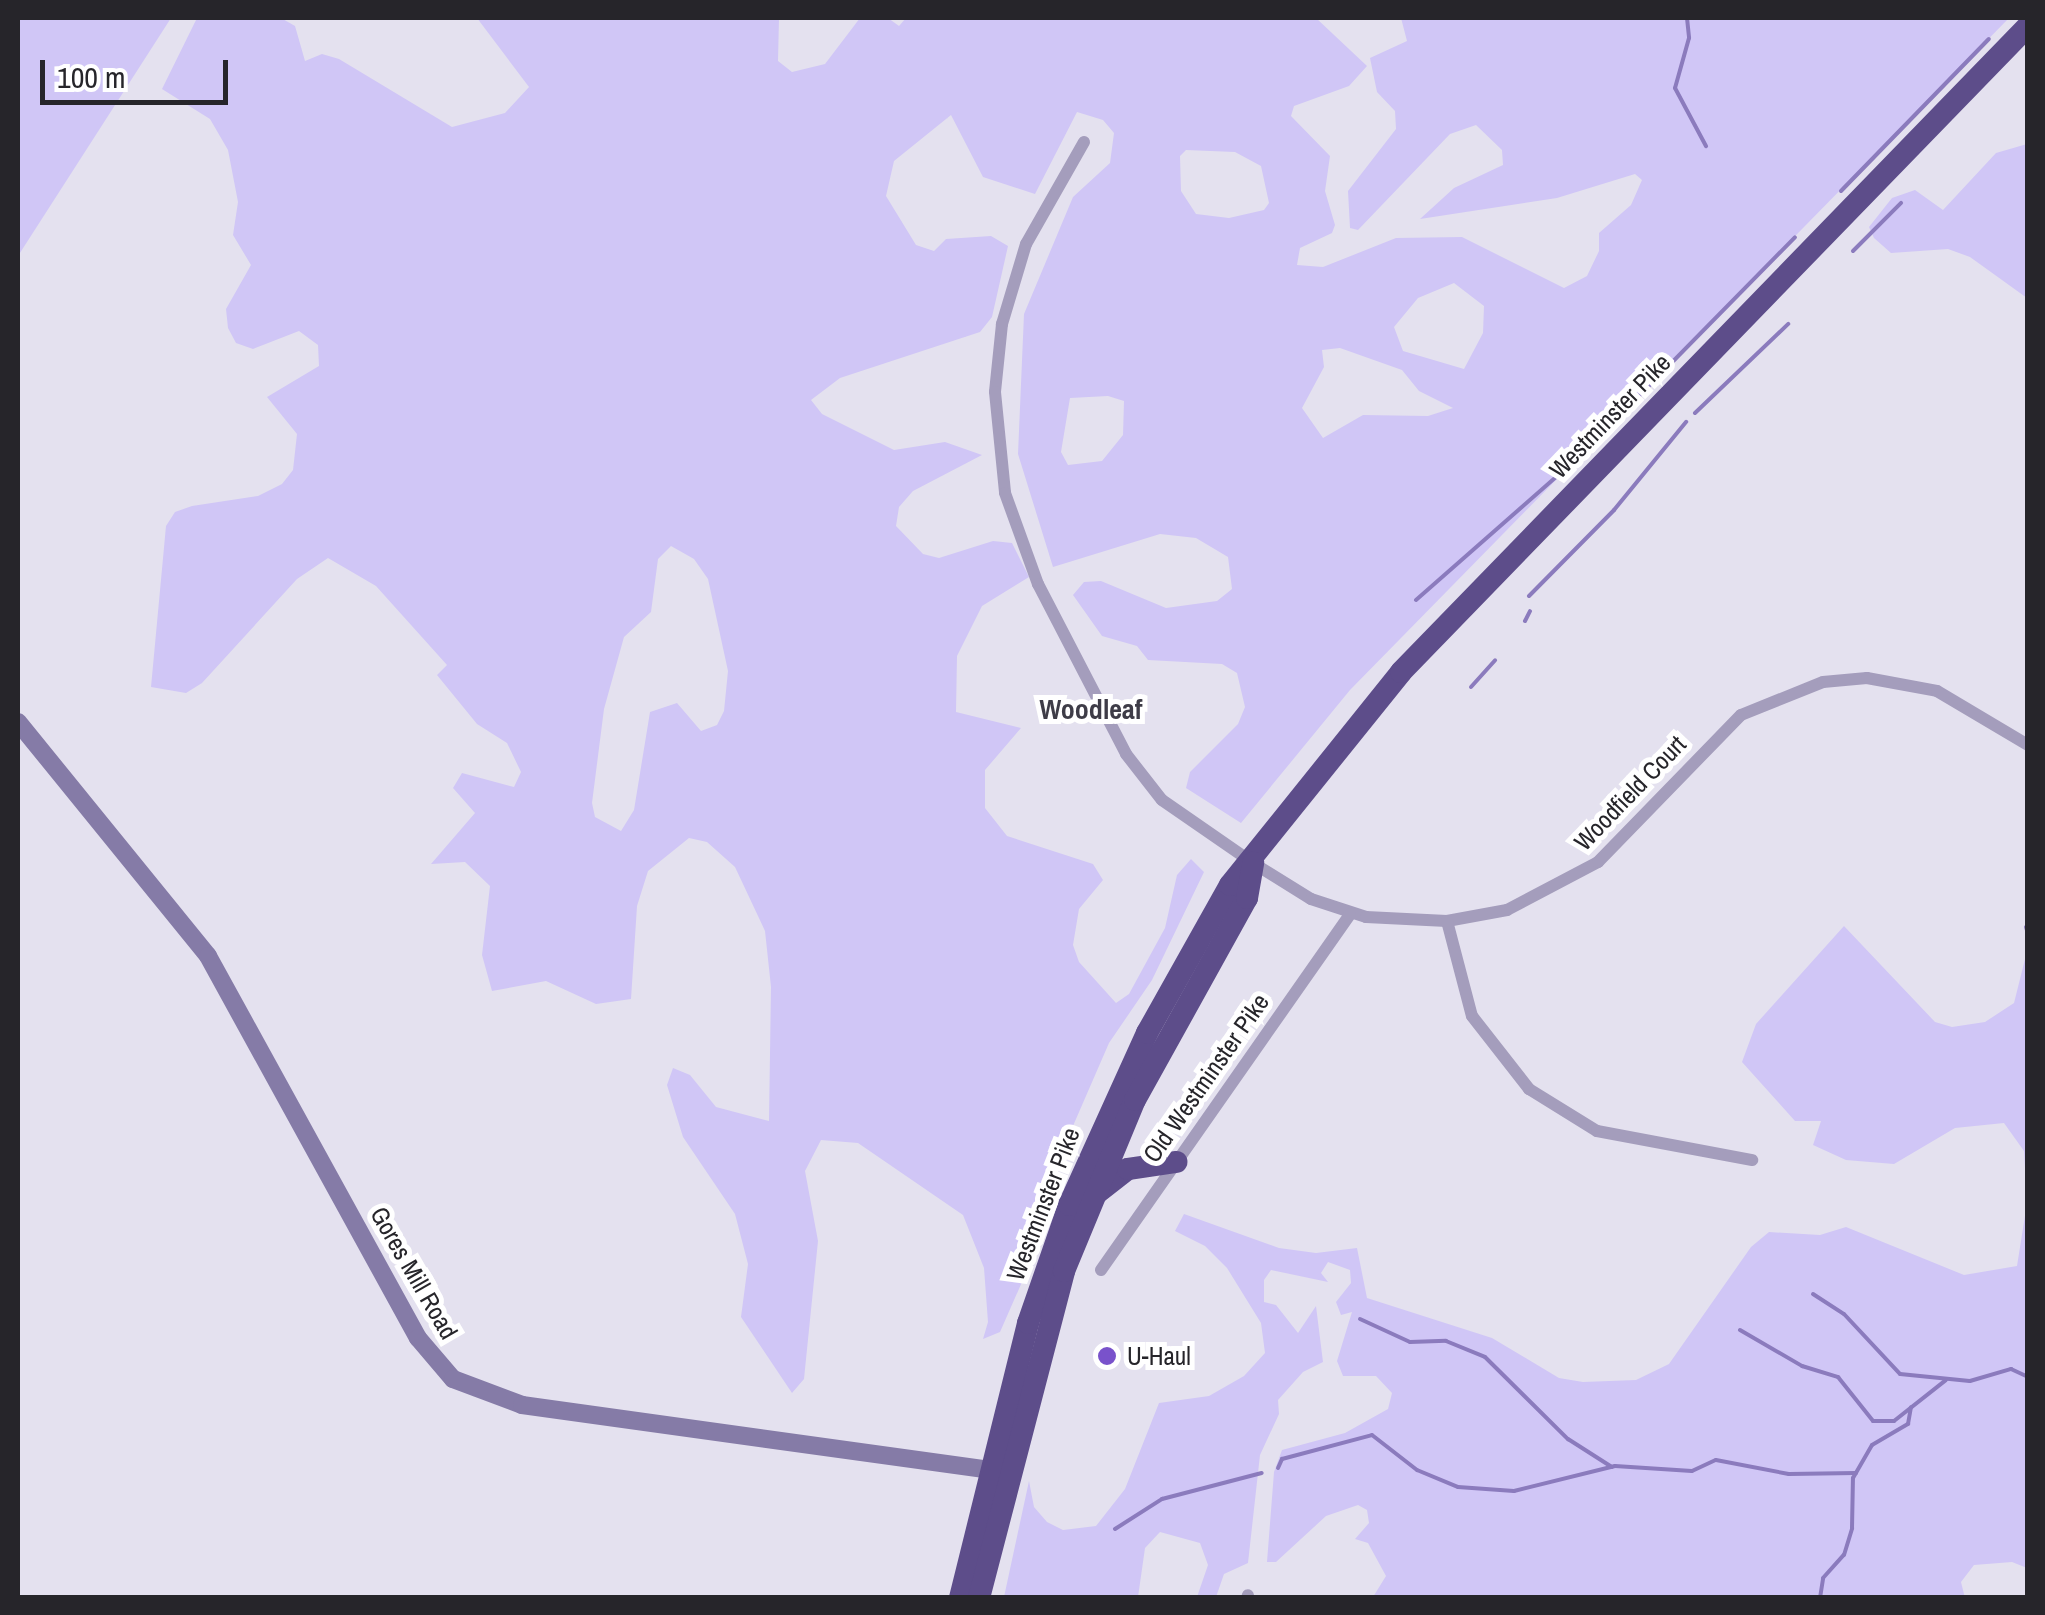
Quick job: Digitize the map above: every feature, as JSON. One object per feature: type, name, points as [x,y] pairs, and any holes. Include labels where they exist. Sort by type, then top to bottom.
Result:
[{"type":"highway","name":"Westminster Pike","points":[[979,1598],[1028,1323],[1095,1140],[1230,885],[1253,864],[1330,756],[1401,672],[2028,26]]},
{"type":"highway","name":"Westminster Pike","points":[[960,1598],[1053,1307],[1094,1195],[1165,1040],[1247,898],[1253,864]]},
{"type":"highway","points":[[1094,1195],[1128,1169],[1176,1162]]},
{"type":"street","name":"Woodfield Court","points":[[1084,142],[1026,244],[1002,324],[996,429],[1005,493],[1038,584],[1135,768],[1162,800],[1253,864],[1311,899],[1350,914],[1448,921],[1507,910],[1576,878],[1620,843],[1725,729],[1799,688],[1867,678],[1909,684],[1961,701],[2028,745]]},
{"type":"street","name":"Gores Mill Road","points":[[18,722],[208,956],[418,1338],[453,1379],[522,1406],[1000,1472]]},
{"type":"street","name":"Old Westminster Pike","points":[[1101,1270],[1350,914]]},
{"type":"street","points":[[1448,921],[1472,1016],[1529,1089],[1596,1130],[1752,1160]]},
{"type":"shaded area","points":[[18,18],[171,18],[18,256]]},
{"type":"shaded area","points":[[197,18],[281,18],[295,26],[305,61],[322,54],[339,59],[452,127],[505,113],[529,87],[477,18],[779,18],[778,61],[792,72],[825,64],[860,18],[888,18],[899,26],[906,18],[1316,18],[1367,66],[1349,86],[1294,106],[1291,116],[1330,156],[1325,191],[1335,225],[1332,233],[1300,248],[1297,265],[1323,267],[1396,238],[1462,237],[1564,288],[1587,276],[1599,251],[1599,233],[1631,205],[1642,180],[1635,174],[1557,198],[1420,219],[1454,188],[1503,165],[1502,150],[1476,125],[1450,134],[1358,230],[1350,228],[1348,191],[1396,129],[1395,111],[1377,92],[1370,58],[1407,41],[1401,18],[2009,18],[1350,690],[1241,823],[1186,788],[1190,772],[1238,724],[1245,707],[1237,673],[1222,664],[1148,660],[1137,646],[1102,636],[1073,595],[1084,582],[1101,581],[1166,608],[1217,601],[1232,589],[1228,557],[1196,538],[1160,534],[1053,567],[1018,454],[1024,314],[1073,197],[1110,163],[1114,133],[1103,120],[1077,112],[1035,194],[983,177],[951,115],[894,161],[886,196],[916,245],[934,251],[946,239],[991,236],[1008,246],[992,317],[980,332],[840,378],[811,400],[822,414],[894,450],[945,442],[982,455],[913,491],[899,507],[896,526],[923,554],[939,558],[993,541],[1012,543],[1029,577],[982,606],[957,656],[956,712],[1021,728],[985,770],[985,808],[1007,836],[1093,864],[1103,880],[1079,909],[1073,945],[1079,962],[1116,1003],[1129,994],[1165,928],[1177,875],[1191,859],[1204,872],[1152,980],[1109,1043],[1033,1218],[1022,1282],[1000,1332],[983,1339],[988,1322],[984,1268],[963,1215],[858,1143],[821,1140],[805,1171],[818,1241],[804,1379],[792,1393],[741,1317],[748,1264],[735,1214],[683,1137],[667,1085],[673,1068],[690,1075],[716,1107],[769,1121],[771,987],[765,931],[735,867],[707,842],[689,838],[648,871],[637,906],[631,999],[596,1004],[546,981],[492,991],[482,955],[490,886],[465,862],[431,864],[475,813],[453,788],[462,773],[514,787],[521,772],[507,743],[477,724],[437,675],[447,665],[376,586],[328,558],[297,579],[202,683],[186,693],[151,687],[166,526],[175,512],[258,496],[282,484],[293,470],[297,434],[267,397],[319,366],[318,345],[299,331],[253,349],[236,343],[228,328],[226,309],[251,265],[233,235],[238,202],[228,150],[210,119],[162,89]],"holes":[[[1186,150],[1235,152],[1261,166],[1269,203],[1264,210],[1229,218],[1196,214],[1181,191],[1180,156]],[[1454,283],[1484,306],[1483,333],[1464,369],[1403,351],[1394,327],[1418,298]],[[1340,348],[1402,370],[1419,391],[1453,408],[1428,416],[1363,415],[1323,438],[1302,408],[1324,367],[1322,350]],[[1108,396],[1124,401],[1123,435],[1102,461],[1068,465],[1061,452],[1070,398]],[[671,546],[694,559],[708,579],[728,671],[724,711],[717,725],[701,731],[677,703],[650,712],[634,810],[621,831],[595,817],[592,803],[604,709],[624,637],[651,612],[658,559]]]},
{"type":"shaded area","points":[[2027,144],[2027,298],[1970,257],[1948,249],[1891,253],[1874,238],[1869,227],[1892,198],[1915,190],[1943,210],[1996,153]]},
{"type":"shaded area","points":[[1844,926],[1935,1022],[1952,1027],[1985,1022],[2014,1003],[2027,951],[2027,1203],[2024,1151],[2004,1123],[1955,1128],[1894,1164],[1846,1160],[1813,1145],[1821,1121],[1795,1121],[1742,1062],[1756,1024]]},
{"type":"shaded area","points":[[2027,1203],[2027,1568],[2012,1562],[1974,1565],[1961,1582],[1965,1598],[1373,1597],[1386,1576],[1368,1543],[1355,1539],[1369,1523],[1367,1510],[1358,1505],[1326,1516],[1276,1562],[1267,1562],[1274,1472],[1282,1450],[1345,1433],[1388,1409],[1392,1393],[1376,1376],[1343,1376],[1337,1361],[1352,1312],[1341,1315],[1336,1302],[1351,1283],[1350,1270],[1328,1262],[1321,1273],[1328,1282],[1271,1270],[1264,1280],[1264,1302],[1276,1305],[1298,1333],[1316,1306],[1323,1362],[1303,1372],[1278,1400],[1279,1414],[1260,1455],[1248,1563],[1224,1574],[1216,1597],[1197,1597],[1208,1565],[1200,1543],[1160,1532],[1145,1548],[1138,1597],[1004,1597],[1029,1481],[1034,1507],[1047,1522],[1063,1530],[1096,1526],[1125,1489],[1159,1403],[1209,1396],[1244,1376],[1265,1353],[1261,1323],[1227,1268],[1205,1246],[1175,1231],[1184,1214],[1279,1248],[1316,1253],[1357,1248],[1367,1298],[1492,1338],[1559,1378],[1583,1382],[1636,1380],[1669,1364],[1751,1247],[1769,1232],[1820,1235],[1846,1227],[1964,1275],[2017,1266]]},
{"type":"waterway","points":[[1687,18],[1689,38],[1675,88],[1706,146]]},
{"type":"waterway","points":[[1841,191],[1989,39]]},
{"type":"waterway","points":[[1853,251],[1901,203]]},
{"type":"waterway","points":[[1416,600],[1579,457],[1795,237]]},
{"type":"waterway","points":[[1695,413],[1788,324]]},
{"type":"waterway","points":[[1529,596],[1614,510],[1686,422]]},
{"type":"waterway","points":[[1525,621],[1530,611]]},
{"type":"waterway","points":[[1471,687],[1495,660]]},
{"type":"waterway","points":[[2026,927],[2028,934]]},
{"type":"waterway","points":[[1813,1294],[1844,1314],[1900,1374],[1970,1381],[2011,1369],[2028,1377]]},
{"type":"waterway","points":[[1360,1319],[1410,1342],[1446,1341],[1485,1357],[1568,1439],[1612,1467]]},
{"type":"waterway","points":[[1740,1330],[1802,1366],[1838,1377],[1873,1421],[1894,1421],[1946,1380]]},
{"type":"waterway","points":[[1820,1598],[1823,1578],[1844,1555],[1852,1528],[1853,1478],[1872,1445],[1908,1424],[1911,1407]]},
{"type":"waterway","points":[[1278,1468],[1282,1459],[1372,1435],[1417,1470],[1458,1487],[1514,1491],[1615,1466],[1692,1471],[1716,1460],[1789,1474],[1856,1473]]},
{"type":"waterway","points":[[1115,1529],[1162,1499],[1262,1473]]},
{"type":"place","name":"U-Haul","points":[[1107,1356]]},
{"type":"district","name":"Woodleaf","points":[[1091,709]]}]
